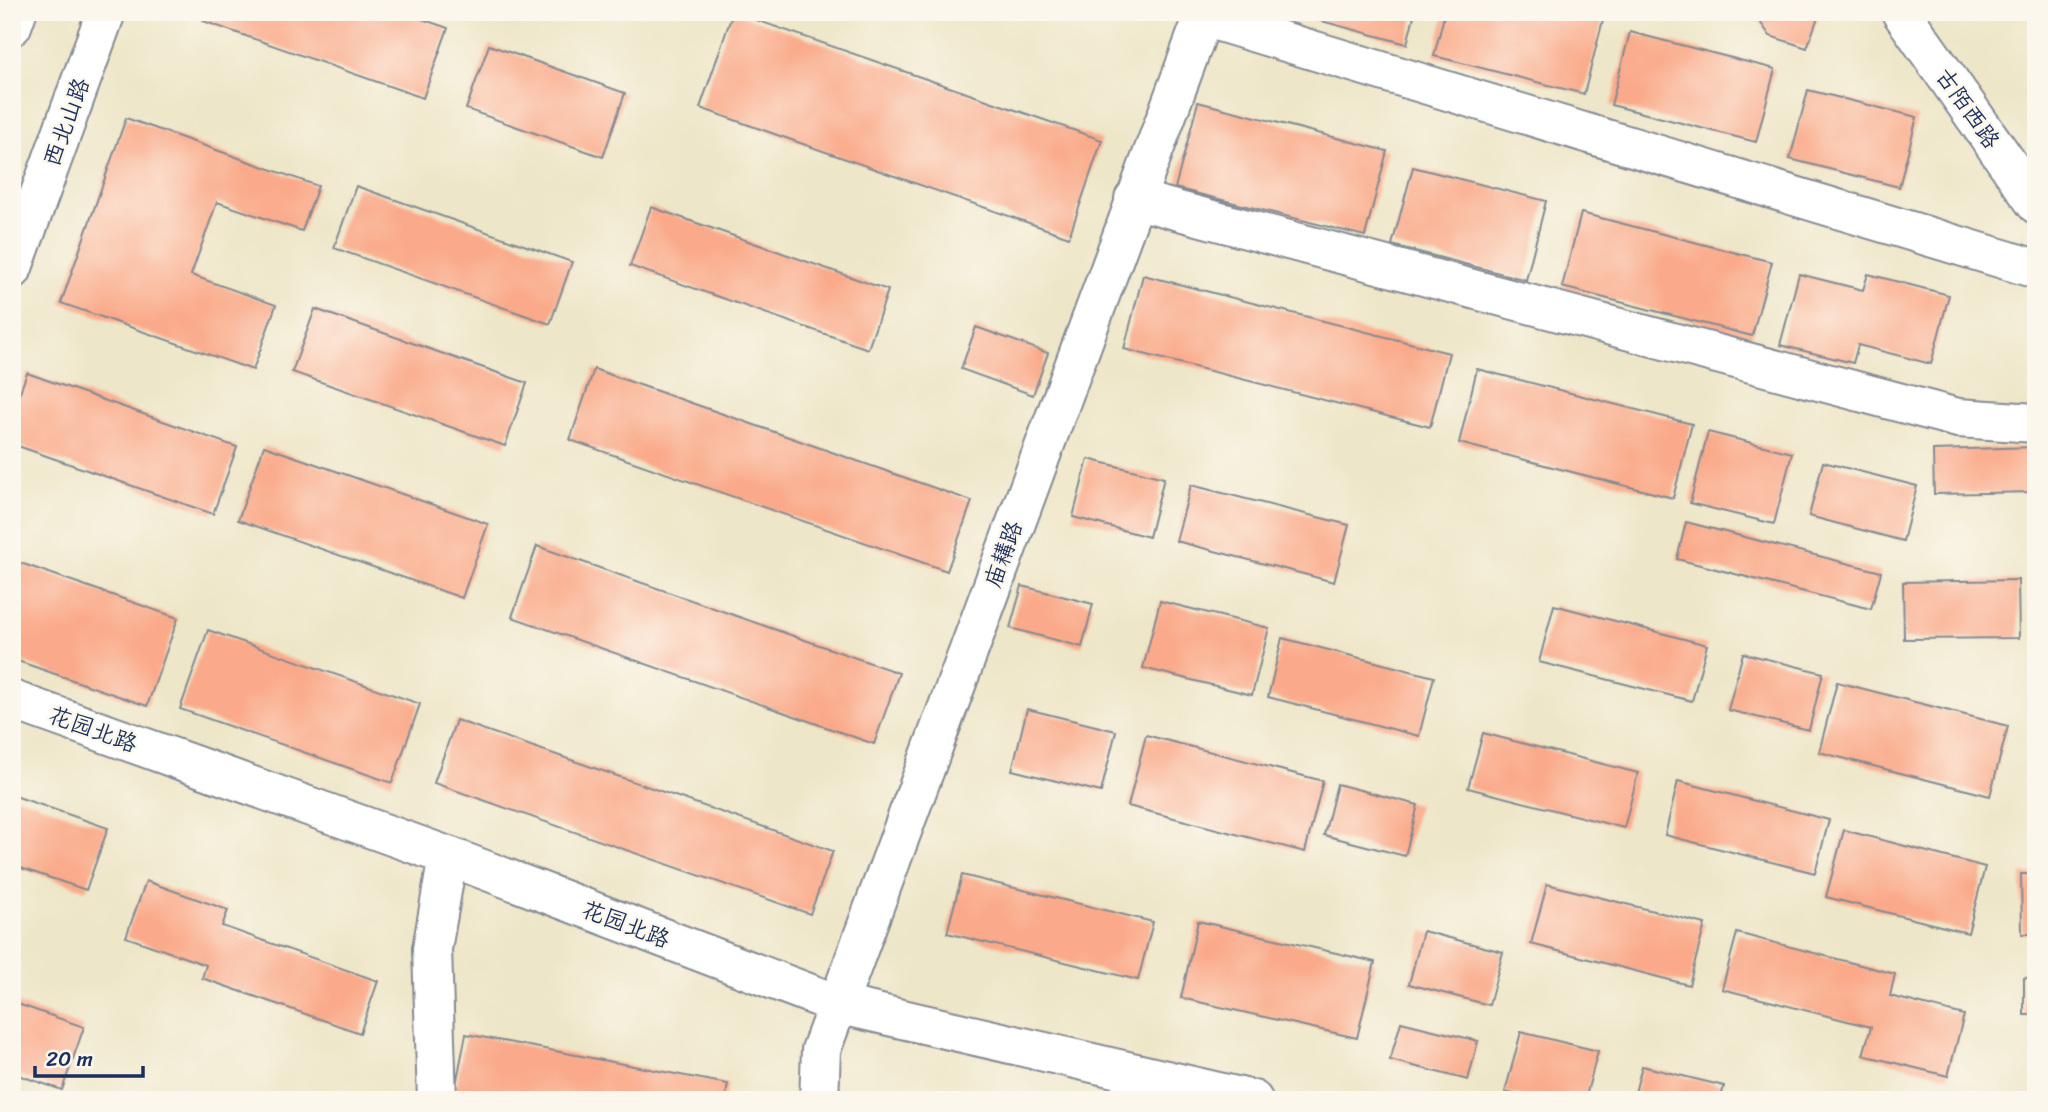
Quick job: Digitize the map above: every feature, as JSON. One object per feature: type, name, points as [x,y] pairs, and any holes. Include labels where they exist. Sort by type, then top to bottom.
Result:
[{"type":"street","points":[[12,26],[17,12]]},
{"type":"street","name":"西北山路","points":[[12,270],[106,12]]},
{"type":"street","name":"古陌西路","points":[[1901,12],[2036,204]]},
{"type":"street","points":[[1204,15],[2036,269]]},
{"type":"street","name":"庙耩路","points":[[819,1100],[821,1050],[837,1004],[1204,15]]},
{"type":"street","points":[[1134,200],[1958,418],[2036,423]]},
{"type":"street","name":"花园北路","points":[[12,700],[447,856],[837,1004],[1253,1100]]},
{"type":"street","points":[[437,1100],[432,949],[447,856]]},
{"type":"building","points":[[206,12],[402,12],[448,28],[423,98],[203,21]]},
{"type":"building","points":[[733,12],[1102,140],[1069,237],[700,108]]},
{"type":"building","points":[[1288,12],[1415,12],[1407,44]]},
{"type":"building","points":[[1445,12],[1573,12],[1603,20],[1584,94],[1434,56]]},
{"type":"building","points":[[1753,12],[1819,14],[1807,48],[1770,36]]},
{"type":"building","points":[[1630,32],[1775,69],[1756,142],[1611,105]]},
{"type":"building","points":[[489,45],[625,93],[603,157],[466,109]]},
{"type":"building","points":[[1808,90],[1917,117],[1899,187],[1790,159]]},
{"type":"building","points":[[1198,102],[1387,151],[1365,236],[1175,188]]},
{"type":"building","points":[[126,118],[318,186],[302,231],[217,202],[191,275],[276,305],[253,370],[61,303]]},
{"type":"building","points":[[1413,167],[1546,201],[1526,280],[1392,245]]},
{"type":"building","points":[[356,186],[572,262],[550,324],[334,248]]},
{"type":"building","points":[[651,207],[888,290],[868,349],[630,266]]},
{"type":"building","points":[[1581,213],[1772,262],[1752,336],[1562,287]]},
{"type":"building","points":[[1799,274],[1863,290],[1868,274],[1949,295],[1931,364],[1858,345],[1853,363],[1780,345]]},
{"type":"building","points":[[1143,275],[1449,353],[1430,427],[1124,349]]},
{"type":"building","points":[[315,309],[527,383],[505,446],[292,372]]},
{"type":"building","points":[[976,327],[1048,353],[1033,395],[961,369]]},
{"type":"building","points":[[594,369],[972,501],[947,571],[570,440]]},
{"type":"building","points":[[1477,369],[1692,424],[1673,498],[1459,443]]},
{"type":"building","points":[[27,373],[237,447],[213,514],[12,444],[12,414]]},
{"type":"building","points":[[1708,432],[1792,453],[1774,524],[1690,503]]},
{"type":"building","points":[[264,446],[488,524],[462,598],[238,520]]},
{"type":"building","points":[[2036,447],[2036,492],[1934,494],[1933,450]]},
{"type":"building","points":[[1088,459],[1164,478],[1149,537],[1073,517]]},
{"type":"building","points":[[1823,462],[1917,486],[1903,541],[1809,516]]},
{"type":"building","points":[[1191,485],[1349,525],[1334,582],[1176,541]]},
{"type":"building","points":[[1686,522],[1881,572],[1871,609],[1677,559]]},
{"type":"building","points":[[537,546],[899,673],[874,744],[512,617]]},
{"type":"building","points":[[12,560],[178,618],[147,706],[12,659]]},
{"type":"building","points":[[2018,580],[2019,638],[1904,639],[1903,582]]},
{"type":"building","points":[[1022,586],[1093,604],[1082,647],[1010,628]]},
{"type":"building","points":[[1160,601],[1269,628],[1252,695],[1143,668]]},
{"type":"building","points":[[1554,605],[1707,645],[1692,701],[1539,662]]},
{"type":"building","points":[[208,630],[420,704],[392,783],[180,709]]},
{"type":"building","points":[[1282,638],[1434,677],[1419,736],[1268,697]]},
{"type":"building","points":[[1743,653],[1823,673],[1809,730],[1728,710]]},
{"type":"building","points":[[2031,670],[2036,670],[2036,727],[2032,727]]},
{"type":"building","points":[[1837,682],[2008,726],[1990,796],[1819,752]]},
{"type":"building","points":[[1027,709],[1116,731],[1101,792],[1012,770]]},
{"type":"building","points":[[456,720],[833,851],[810,914],[434,783]]},
{"type":"building","points":[[1483,733],[1638,773],[1624,828],[1468,788]]},
{"type":"building","points":[[1146,735],[1323,781],[1305,852],[1128,806]]},
{"type":"building","points":[[1678,781],[1829,820],[1815,873],[1665,835]]},
{"type":"building","points":[[1337,784],[1418,805],[1405,856],[1324,835]]},
{"type":"building","points":[[12,795],[108,828],[86,890],[12,865]]},
{"type":"building","points":[[1844,830],[1985,867],[1968,933],[1826,897]]},
{"type":"building","points":[[2021,874],[2036,874],[2036,934],[2022,934]]},
{"type":"building","points":[[962,875],[1153,922],[1138,980],[947,933]]},
{"type":"building","points":[[146,881],[228,910],[222,926],[378,981],[360,1033],[202,978],[206,965],[126,937]]},
{"type":"building","points":[[1547,884],[1705,924],[1689,985],[1531,944]]},
{"type":"building","points":[[1198,921],[1375,962],[1357,1038],[1181,998]]},
{"type":"building","points":[[1423,931],[1503,952],[1489,1005],[1409,984]]},
{"type":"building","points":[[1737,933],[1895,974],[1890,996],[1964,1015],[1948,1076],[1863,1055],[1871,1027],[1722,989]]},
{"type":"building","points":[[2036,977],[2036,1015],[2024,1015],[2024,978]]},
{"type":"building","points":[[12,1002],[84,1027],[62,1090],[12,1073]]},
{"type":"building","points":[[1401,1022],[1478,1041],[1468,1080],[1390,1060]]},
{"type":"building","points":[[1521,1032],[1598,1051],[1585,1100],[1535,1100],[1505,1092]]},
{"type":"building","points":[[466,1034],[728,1084],[725,1100],[453,1100]]},
{"type":"building","points":[[1642,1066],[1724,1086],[1720,1100],[1633,1100]]},
{"type":"building","points":[[1764,1094],[1782,1099],[1763,1100]]}]
